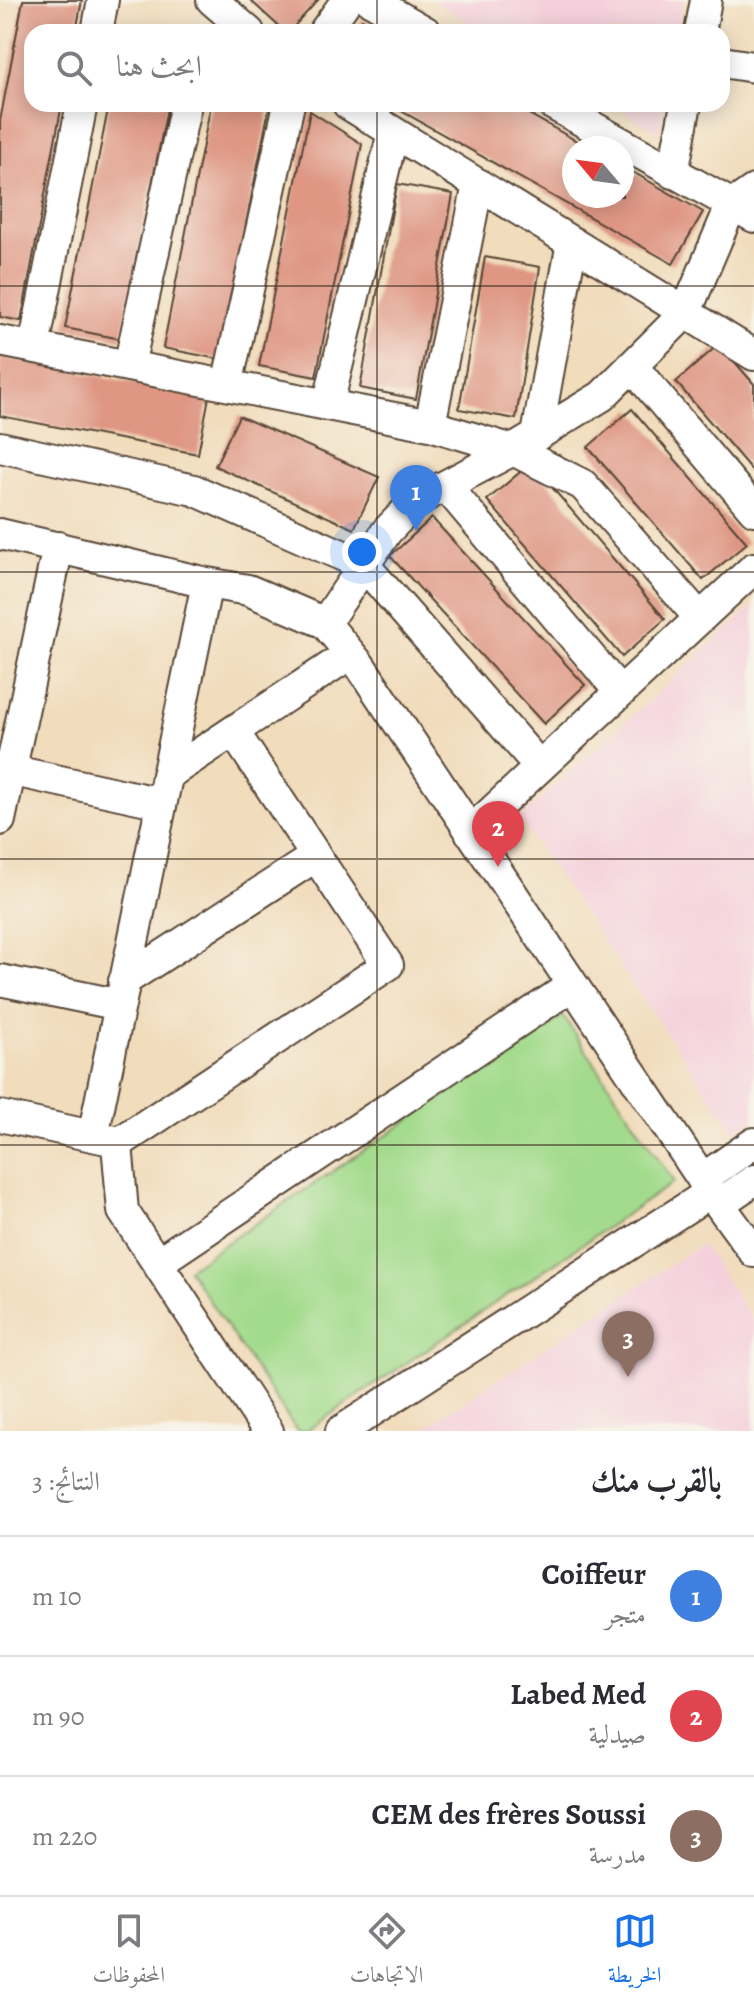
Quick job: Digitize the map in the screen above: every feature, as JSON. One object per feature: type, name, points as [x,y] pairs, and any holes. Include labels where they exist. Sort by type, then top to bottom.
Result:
[{"type":"street","points":[[98,24],[103,0]]},
{"type":"street","points":[[212,0],[240,24]]},
{"type":"street","points":[[330,24],[347,0]]},
{"type":"street","points":[[370,0],[412,24]]},
{"type":"street","points":[[702,24],[706,0]]},
{"type":"street","points":[[730,63],[754,67]]},
{"type":"street","points":[[34,347],[80,112]]},
{"type":"street","points":[[129,366],[184,112]]},
{"type":"street","points":[[227,385],[287,112]]},
{"type":"street","points":[[361,112],[754,355]]},
{"type":"street","points":[[325,623],[387,531],[416,501],[602,396],[686,312],[746,204],[673,173],[566,112]]},
{"type":"street","points":[[673,173],[684,112]]},
{"type":"street","points":[[328,405],[393,132]]},
{"type":"street","points":[[430,425],[478,184]]},
{"type":"street","points":[[525,442],[572,242]]},
{"type":"street","points":[[0,341],[525,442],[583,485],[700,618]]},
{"type":"street","points":[[632,366],[754,510]]},
{"type":"street","points":[[0,447],[194,490],[364,565],[540,767]]},
{"type":"street","points":[[446,486],[620,692]]},
{"type":"street","points":[[0,534],[248,590],[325,623],[350,654],[754,1252]]},
{"type":"street","points":[[0,820],[5,769],[58,547]]},
{"type":"street","points":[[470,832],[754,568]]},
{"type":"street","points":[[107,1139],[122,993],[207,583]]},
{"type":"street","points":[[5,769],[164,789],[234,732],[350,654]]},
{"type":"street","points":[[107,1139],[388,965],[234,732]]},
{"type":"street","points":[[0,980],[122,993],[316,856]]},
{"type":"street","points":[[157,1263],[573,985]]},
{"type":"street","points":[[0,1116],[107,1139],[117,1144],[123,1211],[268,1431]]},
{"type":"street","points":[[341,1431],[711,1192],[754,1143]]},
{"type":"street","points":[[711,1192],[754,1180]]},
{"type":"shaded area","points":[[431,0],[683,0],[678,24],[472,24]]},
{"type":"shaded area","points":[[625,112],[663,112],[659,132]]},
{"type":"shaded area","points":[[754,605],[754,1119],[735,1132],[519,819]]},
{"type":"shaded area","points":[[702,1244],[754,1323],[754,1431],[420,1431]]},
{"type":"green space","points":[[563,1016],[674,1182],[306,1431],[297,1431],[188,1269]]},
{"type":"building","points":[[23,0],[82,0],[78,24],[24,24],[24,112],[60,112],[21,321],[0,317],[0,121]]},
{"type":"building","points":[[250,0],[318,0],[296,24],[276,24]]},
{"type":"building","points":[[107,112],[166,112],[121,339],[65,328]]},
{"type":"building","points":[[209,112],[268,112],[219,359],[163,348]]},
{"type":"building","points":[[312,112],[362,144],[316,377],[259,366]]},
{"type":"building","points":[[403,112],[525,112],[568,136],[562,136],[562,201]]},
{"type":"building","points":[[634,173],[703,212],[673,264],[574,208],[634,208]]},
{"type":"building","points":[[397,184],[453,194],[416,399],[360,388]]},
{"type":"building","points":[[485,257],[540,267],[516,419],[459,409]]},
{"type":"building","points":[[719,344],[754,384],[754,473],[676,382]]},
{"type":"building","points":[[0,357],[209,397],[198,454],[0,416]]},
{"type":"building","points":[[632,409],[747,543],[703,580],[588,447]]},
{"type":"building","points":[[239,416],[379,477],[354,529],[215,466]]},
{"type":"building","points":[[531,463],[665,619],[622,657],[487,500]]},
{"type":"building","points":[[432,518],[585,685],[544,724],[390,556]]},
{"type":"place","name":"Coiffeur","points":[[416,531]]},
{"type":"place","name":"Labed Med","points":[[498,867]]},
{"type":"place","name":"CEM des frères Soussi","points":[[628,1377]]}]
